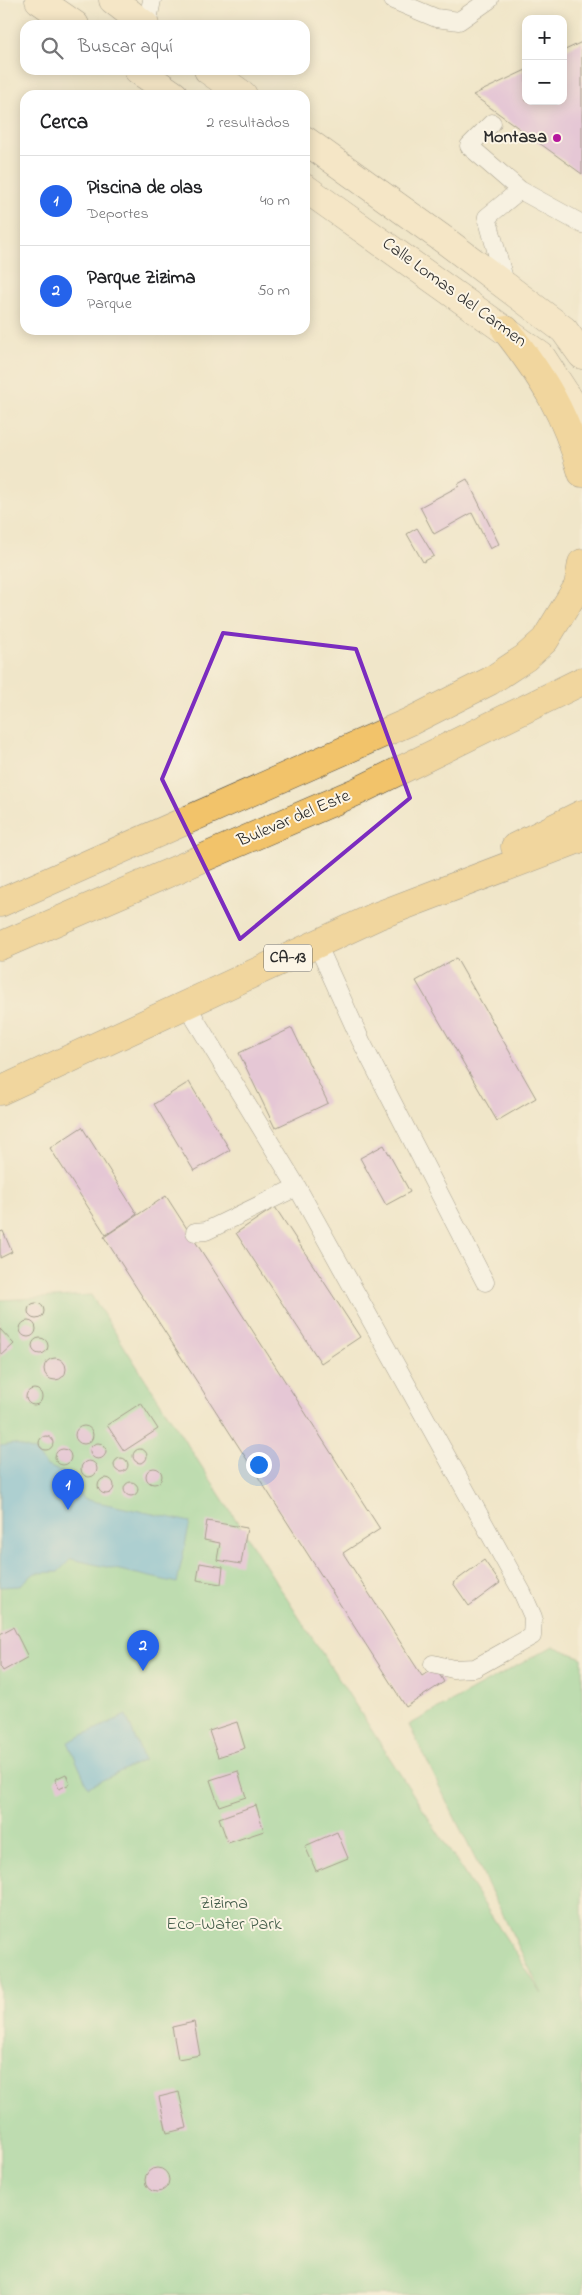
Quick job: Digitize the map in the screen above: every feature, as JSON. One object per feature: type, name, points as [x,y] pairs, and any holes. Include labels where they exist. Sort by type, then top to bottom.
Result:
[{"type":"highway","points":[[506,330],[551,392],[571,435],[582,473]]},
{"type":"highway","points":[[0,903],[411,722],[470,692],[525,658],[546,640],[578,586],[582,563]]},
{"type":"highway","points":[[555,627],[582,619]]},
{"type":"highway","name":"Bulevar del Este","points":[[0,946],[358,791],[582,680]]},
{"type":"highway","points":[[377,916],[582,814]]},
{"type":"highway","name":"CA-13","points":[[0,1091],[187,1006],[377,916],[582,838]]},
{"type":"street","points":[[39,0],[68,20]]},
{"type":"street","points":[[112,0],[139,20]]},
{"type":"street","points":[[145,75],[167,90]]},
{"type":"street","points":[[215,75],[236,90]]},
{"type":"street","name":"Calle Lomas del Carmen","points":[[310,144],[506,286],[573,332],[582,355]]},
{"type":"street","name":"Calle Lomas del Carmen","points":[[310,192],[541,356],[582,419]]},
{"type":"lane","points":[[147,20],[152,0]]},
{"type":"lane","points":[[394,0],[436,18],[459,21],[488,0]]},
{"type":"lane","points":[[492,123],[469,146],[520,190],[582,224]]},
{"type":"lane","points":[[506,286],[487,217],[520,190]]},
{"type":"lane","points":[[317,944],[361,1041],[485,1282]]},
{"type":"lane","points":[[187,1006],[297,1187],[522,1592],[533,1617],[532,1636],[475,1668],[452,1669],[433,1664]]},
{"type":"lane","points":[[195,1232],[206,1231],[297,1187]]},
{"type":"highlighted area","points":[[223,633],[356,649],[410,798],[240,939],[162,779]]},
{"type":"green space","name":"Zizima Eco-Water Park","points":[[91,1295],[542,1994],[409,1725],[553,1646],[582,1658],[582,2295],[0,2295],[0,1300]]},
{"type":"water","points":[[14,1444],[34,1451],[47,1466],[71,1475],[83,1499],[190,1522],[177,1583],[71,1559],[58,1572],[35,1573],[19,1586],[0,1587],[0,1446]]},
{"type":"water","points":[[126,1715],[144,1760],[88,1787],[68,1742]]},
{"type":"building","name":"Montasa","points":[[582,42],[582,174],[473,95],[522,72],[522,105],[567,105],[567,49]]},
{"type":"building","points":[[467,479],[499,544],[490,549],[472,513],[434,534],[420,507],[459,486],[458,484]]},
{"type":"building","points":[[417,528],[434,556],[423,562],[407,534]]},
{"type":"building","points":[[456,958],[536,1098],[497,1121],[416,981]]},
{"type":"building","points":[[292,1028],[328,1103],[275,1128],[239,1053]]},
{"type":"building","points":[[189,1082],[230,1150],[194,1171],[154,1104]]},
{"type":"building","points":[[82,1127],[137,1214],[106,1235],[50,1148]]},
{"type":"building","points":[[384,1145],[410,1192],[386,1205],[360,1158]]},
{"type":"building","points":[[166,1196],[380,1529],[343,1553],[422,1676],[435,1667],[444,1682],[406,1707],[104,1237]]},
{"type":"building","points":[[275,1207],[360,1337],[321,1363],[236,1233]]},
{"type":"building","points":[[3,1231],[12,1252],[0,1258],[0,1232]]},
{"type":"building","points":[[36,1303],[42,1305],[44,1311],[42,1317],[36,1319],[30,1317],[28,1311],[30,1305]]},
{"type":"building","points":[[28,1321],[34,1323],[36,1329],[34,1335],[28,1337],[22,1335],[20,1329],[22,1323]]},
{"type":"building","points":[[0,1329],[14,1344],[0,1357]]},
{"type":"building","points":[[37,1338],[43,1338],[48,1343],[46,1352],[37,1354],[32,1349],[32,1343]]},
{"type":"building","points":[[55,1358],[65,1365],[66,1369],[59,1379],[55,1380],[45,1373],[44,1369],[51,1359]]},
{"type":"building","points":[[34,1389],[40,1391],[42,1397],[40,1403],[34,1405],[28,1403],[26,1397],[28,1391]]},
{"type":"building","points":[[141,1403],[158,1429],[124,1451],[107,1425]]},
{"type":"building","points":[[84,1426],[90,1429],[93,1435],[90,1441],[84,1444],[78,1441],[75,1435],[78,1429]]},
{"type":"building","points":[[46,1436],[51,1438],[53,1443],[51,1448],[46,1450],[41,1448],[39,1443],[41,1438]]},
{"type":"building","points":[[98,1443],[106,1451],[98,1459],[90,1451]]},
{"type":"building","points":[[63,1449],[71,1457],[63,1465],[55,1457]]},
{"type":"building","points":[[137,1449],[143,1449],[147,1456],[143,1463],[137,1463],[133,1459],[133,1453]]},
{"type":"building","points":[[121,1458],[126,1460],[128,1465],[126,1470],[121,1472],[116,1470],[114,1465],[116,1460]]},
{"type":"building","points":[[89,1461],[95,1463],[97,1469],[95,1475],[89,1477],[83,1475],[81,1469],[83,1463]]},
{"type":"building","points":[[154,1468],[160,1470],[162,1476],[160,1482],[154,1484],[148,1482],[146,1476],[148,1470]]},
{"type":"building","points":[[106,1478],[114,1486],[106,1494],[98,1486]]},
{"type":"building","points":[[128,1482],[134,1482],[138,1489],[134,1496],[128,1496],[124,1492],[124,1486]]},
{"type":"building","points":[[207,1521],[247,1528],[241,1564],[217,1560],[220,1543],[204,1540]]},
{"type":"building","points":[[484,1560],[500,1583],[469,1606],[453,1583]]},
{"type":"building","points":[[200,1563],[223,1567],[221,1584],[197,1580]]},
{"type":"building","points":[[13,1627],[28,1657],[3,1671],[0,1666],[0,1634]]},
{"type":"building","points":[[237,1722],[245,1748],[218,1757],[209,1731]]},
{"type":"building","points":[[238,1771],[246,1797],[219,1806],[210,1780]]},
{"type":"building","points":[[66,1774],[70,1784],[59,1789],[55,1779]]},
{"type":"building","points":[[256,1805],[264,1831],[228,1843],[219,1818]]},
{"type":"building","points":[[337,1832],[348,1858],[316,1871],[305,1846]]},
{"type":"building","points":[[194,2022],[200,2055],[178,2059],[172,2027]]},
{"type":"building","points":[[179,2092],[187,2128],[167,2133],[159,2097]]},
{"type":"building","points":[[157,2168],[166,2171],[169,2180],[166,2189],[157,2192],[148,2189],[145,2180],[148,2171]]},
{"type":"place","name":"Montasa","points":[[557,138]]},
{"type":"place","name":"Piscina de olas","points":[[68,1510]]},
{"type":"place","name":"Parque Zizima","points":[[143,1671]]}]
